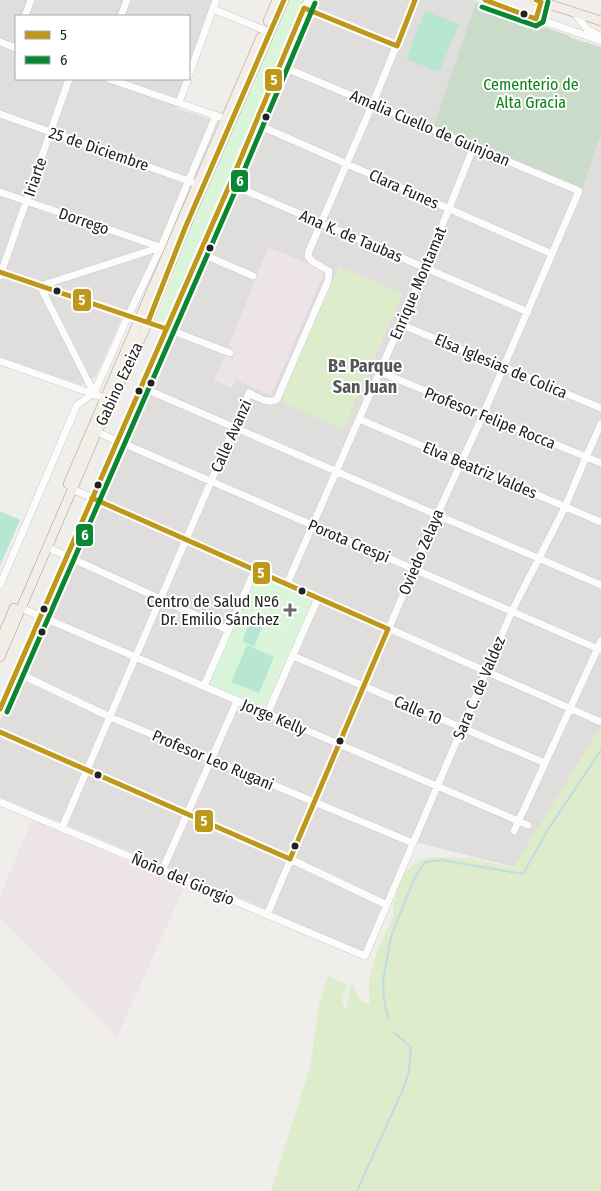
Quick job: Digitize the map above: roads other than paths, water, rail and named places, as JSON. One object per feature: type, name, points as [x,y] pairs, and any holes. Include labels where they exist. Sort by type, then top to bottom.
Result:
[{"type":"main road","name":"Gabino Ezeiza","points":[[0,641],[139,318],[165,249],[220,117],[277,0]]},
{"type":"main road","name":"Gabino Ezeiza","points":[[0,656],[97,432],[148,322],[185,228],[284,0]]},
{"type":"main road","points":[[539,1],[601,21]]},
{"type":"street","points":[[26,15],[31,0]]},
{"type":"street","points":[[121,15],[126,0]]},
{"type":"street","points":[[190,72],[216,0]]},
{"type":"street","points":[[0,709],[230,184],[308,0]]},
{"type":"street","name":"Calle Avanzi","points":[[62,828],[249,393],[266,401],[273,402],[277,400],[328,281],[329,271],[313,262],[308,256],[320,223],[373,103],[415,0]]},
{"type":"street","points":[[485,0],[536,19],[601,39]]},
{"type":"street","points":[[536,19],[539,1]]},
{"type":"street","points":[[304,8],[397,46]]},
{"type":"street","points":[[213,9],[264,30]]},
{"type":"street","points":[[574,12],[587,29],[601,39]]},
{"type":"street","points":[[0,42],[15,46]]},
{"type":"street","name":"Amalia Cuello de Guinjoan","points":[[281,66],[579,191]]},
{"type":"street","name":"Iriarte","points":[[0,274],[69,80]]},
{"type":"street","points":[[112,80],[220,117]]},
{"type":"street","points":[[179,102],[187,80]]},
{"type":"street","name":"25 de Diciembre","points":[[0,114],[193,182]]},
{"type":"street","name":"Clara Funes","points":[[256,124],[552,254]]},
{"type":"street","name":"Enrique Montamat","points":[[287,584],[425,268],[474,146]]},
{"type":"street","name":"Ana K. de Taubas","points":[[230,184],[528,312]]},
{"type":"street","name":"Oviedo Zelaya","points":[[267,915],[437,515],[483,415],[579,191]]},
{"type":"street","name":"Dorrego","points":[[0,192],[165,249]]},
{"type":"street","points":[[40,286],[165,249]]},
{"type":"street","points":[[0,585],[77,405],[94,393],[128,316],[165,249]]},
{"type":"street","points":[[200,253],[253,276]]},
{"type":"street","points":[[0,274],[139,318],[230,354]]},
{"type":"street","points":[[40,286],[94,393]]},
{"type":"street","name":"Elsa Iglesias de Colica","points":[[400,324],[601,408]]},
{"type":"street","points":[[0,360],[104,398]]},
{"type":"street","name":"Profesor Felipe Rocca","points":[[380,372],[601,463]]},
{"type":"street","points":[[141,387],[601,584]]},
{"type":"street","name":"Elva Beatriz Valdes","points":[[359,419],[601,522]]},
{"type":"street","name":"Sara C. de Valdez","points":[[365,956],[512,611],[565,507],[601,424]]},
{"type":"street","name":"Porota Crespi","points":[[97,432],[512,611],[600,646]]},
{"type":"street","points":[[72,489],[601,722]]},
{"type":"street","points":[[47,548],[228,630]]},
{"type":"street","points":[[204,686],[255,570]]},
{"type":"street","points":[[267,714],[318,598]]},
{"type":"street","name":"Jorge Kelly","points":[[21,608],[528,825]]},
{"type":"street","points":[[514,830],[600,646]]},
{"type":"street","name":"Calle 10","points":[[293,656],[544,764]]},
{"type":"street","name":"Profesor Leo Rugani","points":[[16,672],[110,717],[413,843]]},
{"type":"street","points":[[162,871],[237,701]]},
{"type":"street","points":[[0,732],[290,859],[387,906]]},
{"type":"street","name":"Ñoño del Giorgio","points":[[0,802],[365,956]]},
{"type":"waterway","points":[[388,1018],[383,981],[391,937],[414,879],[425,862],[441,860],[523,874],[547,831],[601,750]]},
{"type":"waterway","points":[[357,1191],[403,1089],[409,1071],[411,1047],[393,1032]]},
{"type":"place","name":"Centro de Salud Nº6 Dr. Emilio Sánchez","points":[[290,610]]},
{"type":"district","name":"Bª Parque San Juan","points":[[365,376]]},
{"type":"park label","name":"Cementerio de Alta Gracia","points":[[531,93]]}]
